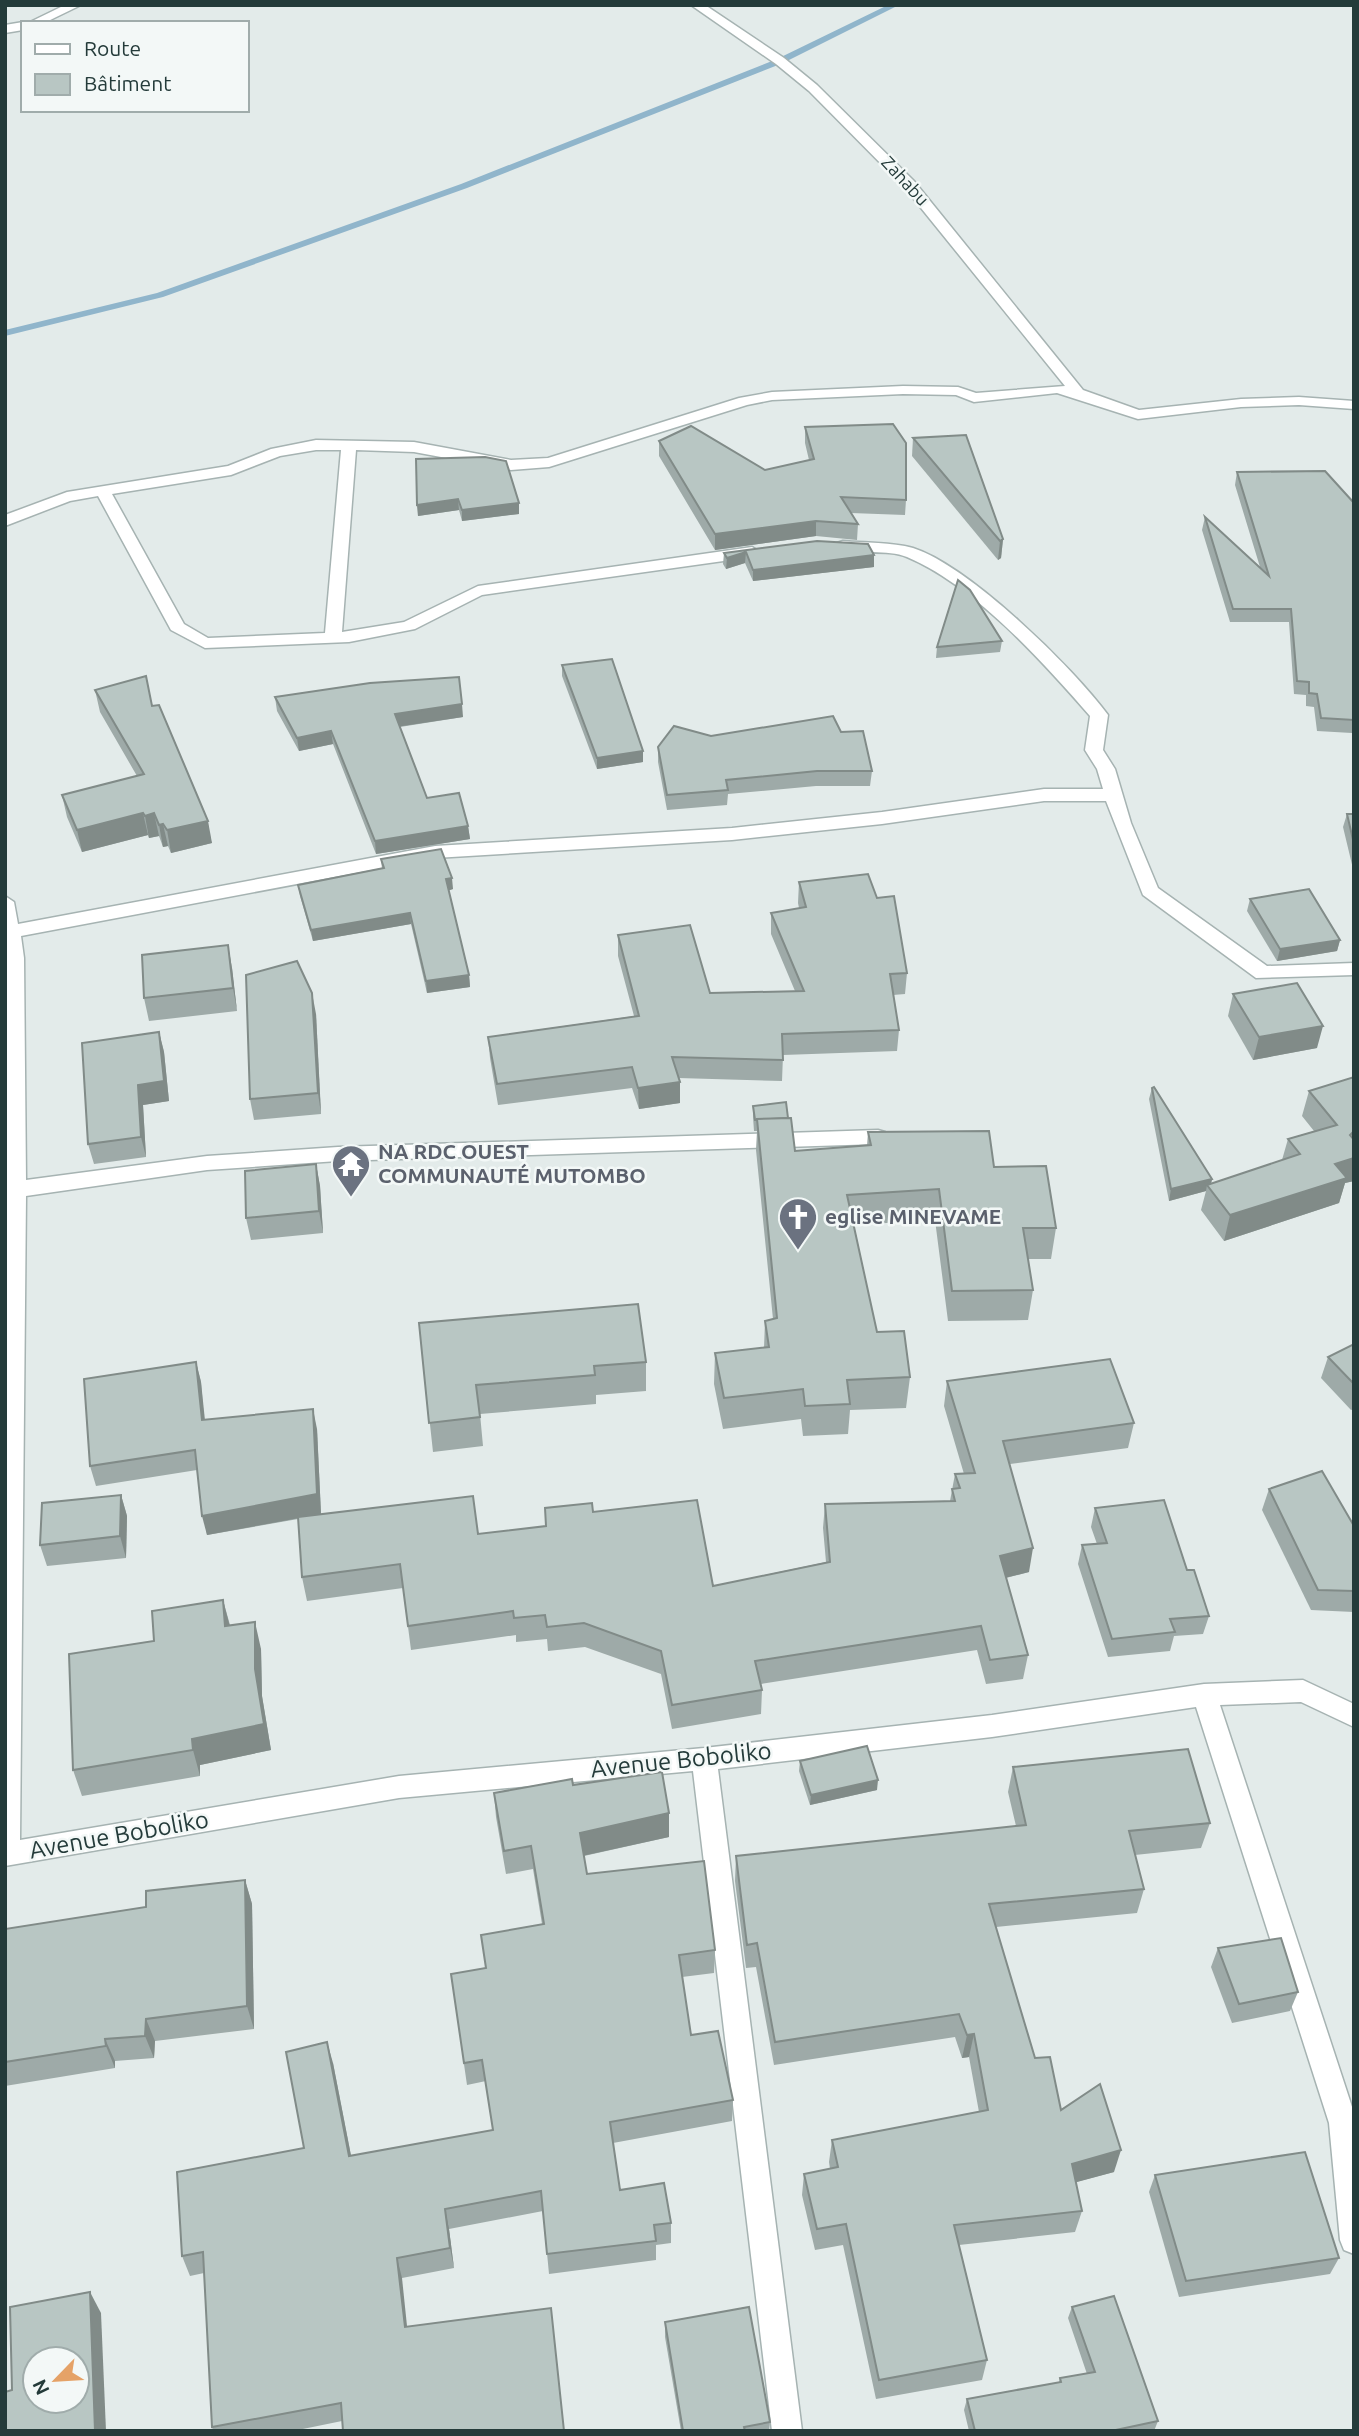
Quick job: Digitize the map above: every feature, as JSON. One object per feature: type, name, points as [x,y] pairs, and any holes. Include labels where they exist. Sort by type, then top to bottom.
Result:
[{"type":"street","points":[[39,21],[75,5]]},
{"type":"street","name":"Zahabu","points":[[697,5],[780,61],[813,88],[909,184],[1078,393]]},
{"type":"street","points":[[5,521],[67,498],[230,470],[292,448],[349,445],[414,447],[495,463],[529,465],[549,462],[744,401],[772,396],[903,390],[958,391],[974,398],[1057,389],[1078,393],[1138,415],[1241,403],[1299,401],[1354,405]]},
{"type":"street","points":[[333,636],[349,445]]},
{"type":"street","points":[[103,491],[177,627],[192,639],[223,645],[349,637],[409,626],[478,591],[767,550]]},
{"type":"street","points":[[827,545],[890,549],[909,552],[925,559],[953,577],[1034,642],[1099,715],[1094,750],[1106,769],[1122,823],[1150,891],[1263,973],[1354,969]]},
{"type":"street","points":[[8,932],[435,852],[732,834],[855,821],[1044,795],[1115,795]]},
{"type":"street","points":[[5,902],[8,932],[15,958],[6,1854]]},
{"type":"street","points":[[11,1191],[207,1163],[338,1154],[878,1137]]},
{"type":"street","name":"Avenue Boboliko","points":[[6,1854],[399,1787],[704,1759],[978,1727],[1204,1695],[1303,1691],[1354,1716]]},
{"type":"street","points":[[1204,1695],[1342,2123],[1354,2240]]},
{"type":"street","points":[[704,1759],[787,2431]]},
{"type":"building","points":[[893,424],[906,443],[906,500],[841,497],[858,524],[816,521],[715,534],[659,441],[691,426],[765,470],[814,459],[805,427]]},
{"type":"building","points":[[966,435],[1003,539],[1000,541],[913,438]]},
{"type":"building","points":[[485,457],[506,461],[519,503],[462,510],[458,499],[417,505],[416,459]]},
{"type":"building","points":[[1325,471],[1354,503],[1354,720],[1321,718],[1317,694],[1309,693],[1309,682],[1297,681],[1291,609],[1233,609],[1205,517],[1269,576],[1237,472]]},
{"type":"building","points":[[817,541],[868,544],[874,555],[753,570],[746,552],[727,558],[724,553]]},
{"type":"building","points":[[958,580],[970,590],[1002,641],[937,647]]},
{"type":"building","points":[[612,659],[643,751],[597,758],[562,665]]},
{"type":"building","points":[[146,676],[152,706],[159,705],[208,821],[167,830],[163,824],[159,825],[154,813],[145,816],[143,813],[77,830],[62,795],[144,774],[95,690]]},
{"type":"building","points":[[459,677],[462,704],[395,714],[427,798],[459,793],[468,826],[375,841],[331,731],[297,738],[275,697],[370,683]]},
{"type":"building","points":[[833,716],[841,732],[863,731],[872,771],[817,771],[726,780],[728,790],[667,795],[658,747],[674,726],[711,736]]},
{"type":"building","points":[[1347,814],[1354,814],[1354,844]]},
{"type":"building","points":[[441,849],[452,878],[446,879],[469,975],[426,981],[410,913],[311,930],[298,885],[384,868],[381,859]]},
{"type":"building","points":[[868,874],[877,898],[894,896],[907,973],[890,974],[899,1030],[782,1034],[783,1060],[672,1057],[680,1082],[638,1088],[632,1067],[497,1084],[488,1037],[639,1016],[618,935],[690,925],[710,993],[804,991],[771,913],[806,907],[799,882]]},
{"type":"building","points":[[1309,889],[1340,940],[1280,949],[1250,899]]},
{"type":"building","points":[[228,945],[233,988],[144,998],[142,955]]},
{"type":"building","points":[[297,961],[312,993],[318,1093],[250,1099],[246,975]]},
{"type":"building","points":[[1297,983],[1323,1026],[1259,1037],[1233,994]]},
{"type":"building","points":[[159,1032],[164,1081],[138,1085],[141,1137],[88,1144],[82,1043]]},
{"type":"building","points":[[1354,1077],[1354,1131],[1350,1135],[1354,1140],[1354,1158],[1335,1164],[1347,1178],[1230,1215],[1207,1185],[1300,1154],[1288,1139],[1337,1125],[1309,1091]]},
{"type":"building","points":[[1154,1087],[1212,1179],[1171,1189],[1152,1088]]},
{"type":"building","points":[[786,1102],[788,1118],[755,1120],[753,1106]]},
{"type":"building","points":[[791,1118],[795,1151],[871,1145],[868,1132],[989,1131],[994,1167],[1046,1166],[1056,1228],[1023,1228],[1033,1290],[952,1291],[939,1189],[847,1195],[877,1332],[904,1331],[910,1377],[847,1380],[850,1404],[805,1406],[803,1389],[724,1398],[715,1353],[769,1347],[765,1321],[777,1318],[757,1119]]},
{"type":"building","points":[[316,1164],[319,1211],[246,1218],[245,1171]]},
{"type":"building","points":[[638,1304],[646,1362],[594,1366],[595,1375],[476,1385],[480,1417],[429,1423],[419,1323]]},
{"type":"building","points":[[1354,1344],[1354,1384],[1328,1357]]},
{"type":"building","points":[[1110,1359],[1134,1423],[1003,1441],[1033,1548],[1000,1556],[1028,1655],[990,1660],[981,1626],[755,1661],[762,1690],[672,1705],[661,1651],[584,1623],[547,1627],[545,1615],[514,1618],[513,1611],[408,1626],[400,1564],[302,1577],[298,1517],[473,1496],[478,1534],[546,1526],[545,1508],[592,1503],[593,1512],[697,1500],[713,1586],[830,1562],[825,1504],[955,1501],[952,1489],[960,1488],[955,1474],[975,1473],[947,1381]]},
{"type":"building","points":[[196,1362],[202,1420],[313,1409],[317,1494],[202,1516],[195,1450],[90,1466],[84,1379]]},
{"type":"building","points":[[1322,1471],[1354,1526],[1354,1591],[1318,1590],[1269,1489]]},
{"type":"building","points":[[121,1495],[120,1536],[40,1545],[42,1503]]},
{"type":"building","points":[[1164,1500],[1187,1570],[1194,1570],[1209,1616],[1170,1619],[1175,1632],[1112,1639],[1082,1545],[1107,1543],[1095,1508]]},
{"type":"building","points":[[223,1600],[225,1626],[255,1622],[255,1669],[264,1724],[192,1739],[193,1750],[73,1770],[69,1654],[154,1641],[152,1611]]},
{"type":"building","points":[[867,1746],[878,1780],[811,1795],[800,1761]]},
{"type":"building","points":[[1188,1749],[1210,1823],[1129,1831],[1144,1889],[989,1904],[1035,2058],[1050,2057],[1061,2110],[1100,2084],[1121,2150],[1072,2164],[1082,2211],[954,2225],[987,2360],[879,2380],[846,2224],[817,2229],[804,2174],[838,2167],[832,2140],[988,2110],[974,2034],[967,2035],[959,2014],[775,2042],[757,1943],[747,1945],[736,1856],[1026,1825],[1013,1767]]},
{"type":"building","points":[[662,1772],[669,1813],[580,1833],[587,1874],[704,1861],[715,1950],[679,1955],[691,2035],[718,2031],[733,2100],[610,2122],[620,2190],[664,2183],[671,2223],[654,2225],[656,2241],[547,2254],[541,2191],[445,2209],[450,2248],[397,2258],[405,2327],[551,2308],[564,2431],[343,2431],[341,2403],[212,2427],[203,2252],[182,2256],[177,2172],[304,2148],[286,2052],[327,2042],[349,2156],[493,2130],[482,2060],[464,2063],[451,1974],[486,1968],[481,1935],[544,1924],[531,1846],[504,1851],[494,1793],[572,1779],[573,1785]]},
{"type":"building","points":[[245,1880],[247,2006],[146,2019],[145,2036],[105,2039],[106,2046],[5,2062],[5,1929],[146,1907],[146,1891]]},
{"type":"building","points":[[1281,1938],[1298,1992],[1239,2004],[1218,1948]]},
{"type":"building","points":[[1305,2152],[1339,2258],[1186,2281],[1155,2175]]},
{"type":"building","points":[[90,2292],[95,2431],[5,2431],[5,2392],[12,2390],[10,2307]]},
{"type":"building","points":[[1114,2296],[1158,2421],[1111,2431],[975,2431],[967,2399],[1061,2382],[1060,2378],[1095,2372],[1072,2307]]},
{"type":"building","points":[[749,2307],[770,2422],[744,2427],[745,2431],[683,2431],[665,2322]]},
{"type":"waterway","points":[[5,333],[160,295],[464,186],[780,61],[895,5]]},
{"type":"place","name":"NA RDC OUEST COMMUNAUTÉ MUTOMBO","points":[[351,1198]]},
{"type":"place","name":"eglise MINEVAME","points":[[798,1251]]}]
